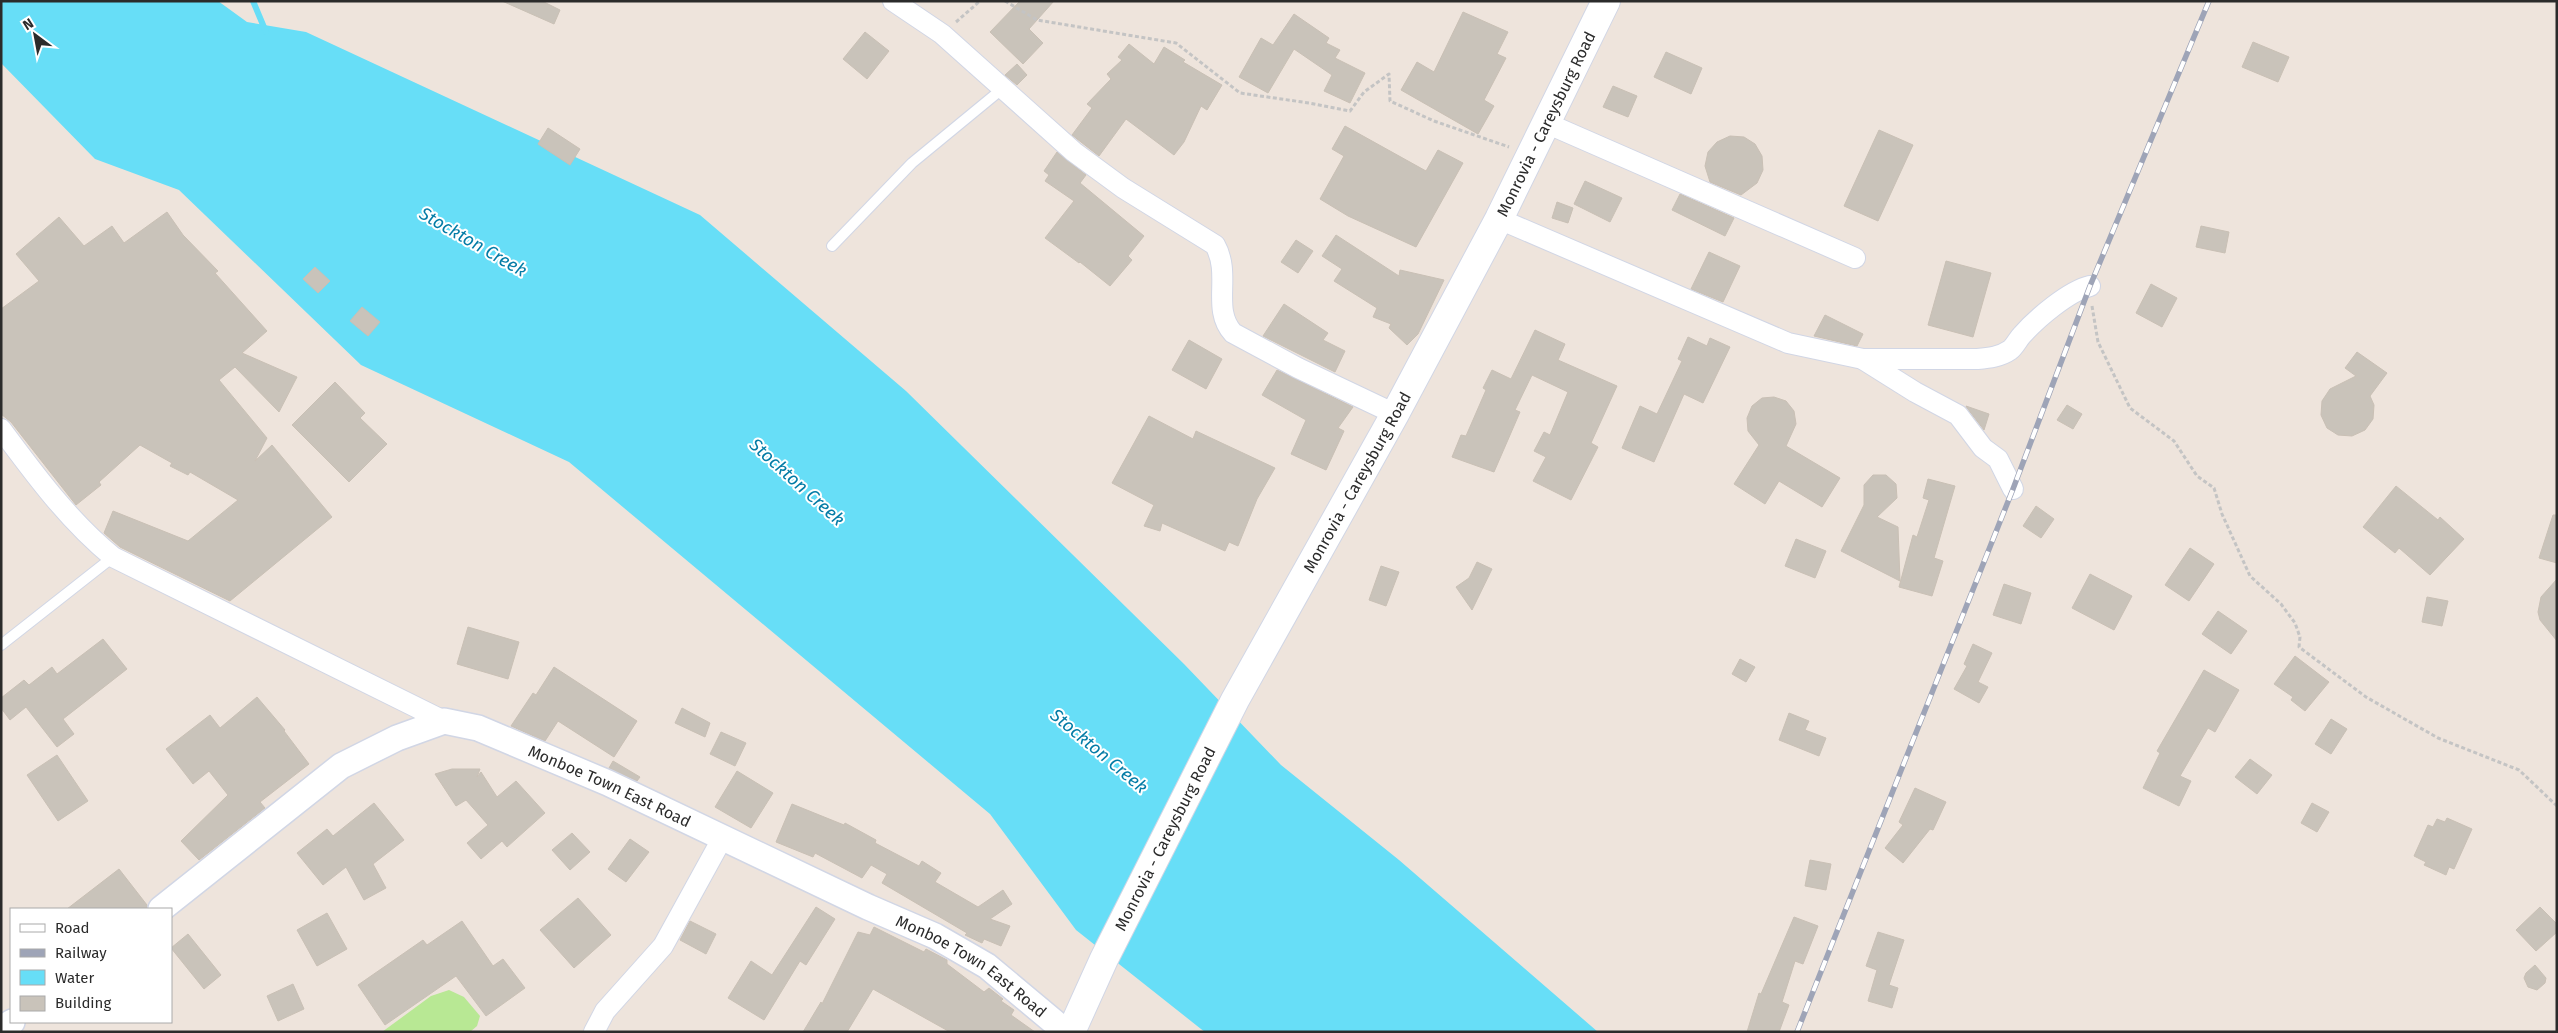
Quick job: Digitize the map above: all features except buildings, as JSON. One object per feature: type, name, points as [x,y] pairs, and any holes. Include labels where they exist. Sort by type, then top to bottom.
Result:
[{"type":"main road","name":"Monrovia - Careysburg Road","points":[[1071,1032],[1104,959],[1235,700],[1394,414],[1499,219],[1606,1]]},
{"type":"street","points":[[893,1],[942,34],[1074,152],[1123,188],[1215,245],[1223,261],[1222,314],[1226,325],[1233,333],[1298,368],[1394,414]]},
{"type":"street","points":[[1546,122],[1855,258]]},
{"type":"street","points":[[1499,219],[1788,343],[1863,359],[1977,359],[1994,357],[2010,350],[2035,321],[2049,310],[2079,289],[2090,286]]},
{"type":"street","points":[[1863,359],[1915,392],[1958,415],[1983,448],[1998,459],[2013,489]]},
{"type":"street","points":[[1,429],[33,473],[83,531],[113,557],[444,721]]},
{"type":"street","points":[[162,908],[341,766],[397,738],[444,721]]},
{"type":"street","name":"Monboe Town East Road","points":[[444,721],[478,728],[608,783],[868,907],[935,936],[987,966],[1066,1032]]},
{"type":"street","points":[[594,1032],[606,1011],[662,946],[723,837]]},
{"type":"lane","points":[[832,246],[912,163],[1002,89]]},
{"type":"lane","points":[[1,646],[113,557]]},
{"type":"path","points":[[942,34],[980,1]]},
{"type":"path","points":[[1005,1],[1037,20],[1176,43],[1240,93],[1309,102],[1350,111],[1364,92],[1389,74],[1390,101],[1434,121],[1530,155]]},
{"type":"path","points":[[2090,286],[2098,342],[2130,408],[2174,441],[2198,476],[2214,488],[2222,514],[2250,576],[2281,604],[2295,623],[2300,637],[2299,647],[2366,697],[2438,738],[2519,770],[2557,806]]},
{"type":"green space","points":[[449,990],[464,997],[480,1016],[477,1026],[470,1032],[382,1032],[431,996]]},
{"type":"water","name":"Stockton Creek","points":[[1,1],[218,1],[247,22],[306,32],[700,215],[906,391],[1184,664],[1281,765],[1399,860],[1598,1032],[1205,1032],[1076,930],[990,814],[569,462],[361,365],[179,190],[95,159],[1,63]]},
{"type":"waterway","points":[[253,1],[266,32]]},
{"type":"railway","points":[[1797,1032],[2013,489],[2090,286],[2209,1]]}]
